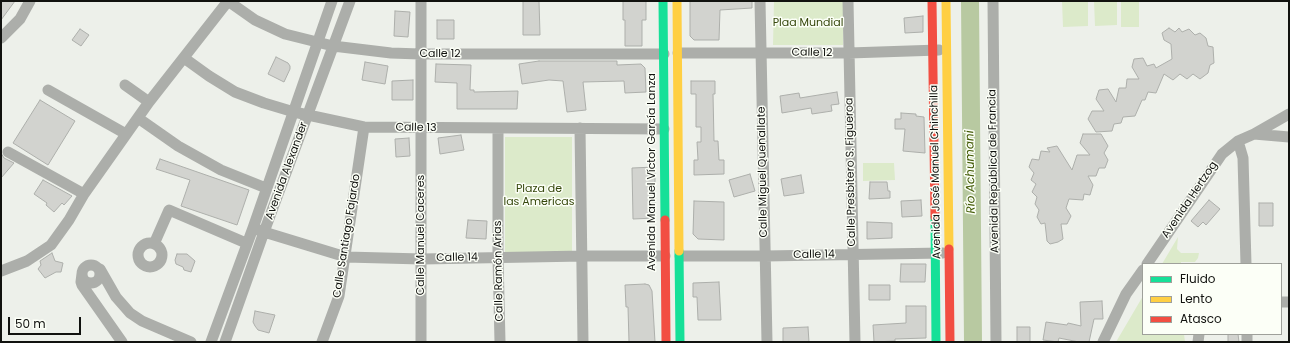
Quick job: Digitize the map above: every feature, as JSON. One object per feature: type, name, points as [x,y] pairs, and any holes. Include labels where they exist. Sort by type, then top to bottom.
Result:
[{"type":"main road","name":"Avenida Manuel Víctor García Lanza","points":[[663,1],[666,342]]},
{"type":"main road","points":[[677,1],[680,342]]},
{"type":"main road","name":"Avenida José Manuel Chinchilla","points":[[932,1],[936,342]]},
{"type":"main road","name":"Avenida José Manuel Chinchilla","points":[[946,1],[950,342]]},
{"type":"main road","points":[[664,54],[678,53]]},
{"type":"main road","points":[[664,129],[678,129]]},
{"type":"main road","points":[[665,256],[680,256]]},
{"type":"street","points":[[1,38],[20,19],[30,1]]},
{"type":"street","points":[[1,271],[27,261],[51,245],[69,220],[84,194],[148,102],[228,1]]},
{"type":"street","name":"Calle 12","points":[[228,1],[255,20],[285,34],[333,46],[391,53],[420,54],[664,54]]},
{"type":"street","name":"Avenida Alexander","points":[[211,342],[246,243],[253,228],[332,1]]},
{"type":"street","name":"Avenida Alexander","points":[[225,342],[264,232],[350,1]]},
{"type":"street","name":"Calle Manuel Caceres","points":[[421,1],[421,341]]},
{"type":"street","name":"Calle Miguel Quenallate","points":[[760,1],[767,342]]},
{"type":"street","name":"Calle Presbitero S. Figueroa","points":[[848,1],[852,255],[855,342]]},
{"type":"street","name":"Avenida República de Francia","points":[[994,1],[996,342]]},
{"type":"street","name":"Calle 12","points":[[678,53],[849,53],[933,51],[946,49]]},
{"type":"street","name":"Calle 13","points":[[184,58],[208,76],[235,92],[264,104],[364,127],[664,129]]},
{"type":"street","points":[[125,85],[148,102]]},
{"type":"street","points":[[48,90],[126,134]]},
{"type":"street","name":"Avenida Hertzog","points":[[1148,263],[1222,154],[1238,141],[1254,134],[1289,114]]},
{"type":"street","points":[[138,118],[178,146],[221,170],[266,188]]},
{"type":"street","name":"Calle Santiago Fajardo","points":[[322,342],[339,296],[346,257],[364,127]]},
{"type":"street","name":"Calle Ramón Arias","points":[[498,128],[498,257],[500,342]]},
{"type":"street","points":[[580,128],[583,256],[583,342]]},
{"type":"street","points":[[1254,134],[1289,137]]},
{"type":"street","points":[[1238,141],[1244,164],[1246,263]]},
{"type":"street","points":[[8,152],[84,194]]},
{"type":"street","points":[[154,244],[169,210],[246,243]]},
{"type":"street","name":"Calle 14","points":[[253,228],[346,257],[422,259],[665,256]]},
{"type":"street","name":"Calle 14","points":[[680,256],[936,254],[949,252]]},
{"type":"street","points":[[122,342],[81,282],[84,268],[89,264],[95,265],[100,269],[100,282],[130,313],[142,321],[191,342]]},
{"type":"street","points":[[1103,342],[1126,294],[1142,271]]},
{"type":"street","points":[[82,274],[86,282],[100,282]]},
{"type":"street","points":[[90,295],[91,286],[100,282]]},
{"type":"green space","name":"Plaa Mundial","points":[[774,1],[843,1],[843,45],[773,45]]},
{"type":"green space","points":[[1062,1],[1088,1],[1088,26],[1063,27]]},
{"type":"green space","points":[[1094,1],[1117,1],[1117,25],[1095,26]]},
{"type":"green space","points":[[1121,1],[1139,1],[1139,27],[1121,27]]},
{"type":"green space","name":"Plaza de las Americas","points":[[505,137],[572,137],[572,254],[505,254]]},
{"type":"green space","points":[[863,163],[894,163],[895,180],[863,181]]},
{"type":"green space","points":[[1178,237],[1177,249],[1181,253],[1199,253],[1195,262],[1163,263]]},
{"type":"green space","points":[[1142,298],[1142,335],[1184,335],[1185,342],[1116,342]]},
{"type":"building","points":[[1,1],[15,1],[1,20]]},
{"type":"building","points":[[523,1],[539,1],[540,35],[523,35]]},
{"type":"building","points":[[623,1],[646,1],[646,20],[642,20],[642,46],[625,46]]},
{"type":"building","points":[[690,1],[752,1],[752,8],[720,10],[719,40],[694,40],[690,36]]},
{"type":"building","points":[[395,11],[410,12],[408,37],[394,36]]},
{"type":"building","points":[[923,16],[923,32],[905,33],[904,18]]},
{"type":"building","points":[[437,20],[454,20],[454,39],[437,39]]},
{"type":"building","points":[[1169,28],[1175,32],[1179,28],[1182,32],[1189,29],[1195,35],[1200,33],[1206,38],[1208,46],[1213,47],[1214,63],[1210,65],[1208,73],[1200,79],[1193,74],[1187,79],[1180,74],[1173,80],[1164,74],[1156,93],[1148,92],[1145,100],[1142,100],[1135,116],[1123,117],[1121,123],[1114,124],[1112,131],[1096,132],[1088,119],[1092,111],[1104,111],[1096,99],[1099,90],[1108,89],[1116,102],[1119,88],[1126,88],[1127,79],[1139,79],[1132,67],[1134,59],[1143,58],[1147,66],[1154,64],[1156,68],[1172,59],[1171,44],[1164,40],[1162,33]]},
{"type":"building","points":[[80,29],[89,35],[81,46],[72,40]]},
{"type":"building","points":[[276,57],[288,63],[290,66],[284,82],[268,74]]},
{"type":"building","points":[[539,61],[617,61],[617,65],[641,64],[645,68],[646,92],[625,93],[624,81],[583,82],[586,110],[567,112],[563,81],[549,80],[522,84],[519,64]]},
{"type":"building","points":[[365,62],[388,66],[385,84],[362,80]]},
{"type":"building","points":[[436,64],[471,65],[470,90],[474,90],[474,92],[518,91],[517,109],[457,109],[457,83],[435,82]]},
{"type":"building","points":[[413,80],[413,100],[392,100],[392,81]]},
{"type":"building","points":[[691,81],[715,81],[715,94],[713,94],[714,141],[718,141],[719,160],[724,160],[724,174],[694,175],[694,160],[698,160],[697,142],[701,142],[701,127],[696,127],[696,94],[691,94]]},
{"type":"building","points":[[837,92],[839,104],[831,105],[832,111],[812,114],[811,108],[782,113],[780,96],[799,93],[800,98]]},
{"type":"building","points":[[40,100],[75,121],[48,165],[13,143]]},
{"type":"building","points":[[901,113],[916,114],[916,116],[924,117],[925,153],[903,151],[905,129],[895,129],[895,119],[901,119]]},
{"type":"building","points":[[1083,134],[1101,134],[1108,146],[1104,153],[1108,160],[1105,168],[1099,168],[1096,176],[1088,176],[1093,185],[1090,195],[1084,194],[1083,200],[1069,199],[1066,208],[1071,216],[1067,224],[1061,224],[1063,239],[1050,244],[1047,241],[1045,223],[1041,224],[1037,217],[1039,210],[1035,204],[1037,197],[1032,192],[1036,184],[1031,180],[1034,173],[1029,167],[1032,159],[1039,160],[1041,151],[1050,152],[1047,148],[1057,146],[1072,170],[1077,155],[1090,155],[1080,143]]},
{"type":"building","points":[[461,135],[464,150],[440,154],[438,138]]},
{"type":"building","points":[[409,138],[410,156],[396,157],[395,139]]},
{"type":"building","points":[[1,153],[4,158],[14,163],[1,178]]},
{"type":"building","points":[[160,159],[249,190],[237,225],[181,206],[190,180],[156,169]]},
{"type":"building","points":[[655,167],[655,218],[633,219],[632,168]]},
{"type":"building","points":[[750,174],[755,191],[734,197],[729,180]]},
{"type":"building","points":[[801,175],[804,193],[784,196],[781,179]]},
{"type":"building","points":[[43,180],[72,196],[64,205],[62,203],[54,212],[46,205],[47,203],[34,194]]},
{"type":"building","points":[[870,182],[887,182],[888,191],[890,191],[890,198],[869,199]]},
{"type":"building","points":[[921,200],[922,216],[902,217],[901,201]]},
{"type":"building","points":[[1209,200],[1220,209],[1206,225],[1203,222],[1198,227],[1191,221]]},
{"type":"building","points":[[694,201],[724,202],[724,240],[698,239],[693,234]]},
{"type":"building","points":[[1259,203],[1273,203],[1273,226],[1259,226]]},
{"type":"building","points":[[468,220],[487,221],[486,239],[466,238]]},
{"type":"building","points":[[867,222],[892,223],[892,238],[867,239]]},
{"type":"building","points":[[52,253],[55,261],[63,263],[61,272],[56,272],[45,278],[38,269],[41,265],[40,261]]},
{"type":"building","points":[[177,254],[187,254],[195,261],[191,272],[184,270],[183,267],[176,264],[175,260]]},
{"type":"building","points":[[901,264],[926,264],[925,282],[900,282]]},
{"type":"building","points":[[719,282],[721,320],[698,320],[697,297],[693,297],[693,283]]},
{"type":"building","points":[[625,285],[649,285],[652,291],[655,342],[629,342],[628,307],[626,307]]},
{"type":"building","points":[[869,285],[890,285],[890,300],[869,300]]},
{"type":"building","points":[[1102,301],[1103,319],[1094,319],[1089,342],[1079,342],[1059,338],[1058,342],[1043,340],[1046,322],[1067,325],[1068,323],[1081,326],[1080,302]]},
{"type":"building","points":[[906,306],[926,306],[926,338],[895,339],[895,341],[874,342],[873,325],[906,323]]},
{"type":"building","points":[[255,311],[275,315],[269,333],[258,330],[255,326],[253,322]]},
{"type":"building","points":[[808,327],[809,342],[783,342],[783,328]]},
{"type":"building","points":[[1017,327],[1030,327],[1030,342],[1017,342]]},
{"type":"building","points":[[1228,335],[1238,335],[1239,342],[1228,342]]},
{"type":"waterway","name":"Río Achumani","points":[[970,1],[973,342]]},
{"type":"traffic: fast","points":[[663,1],[665,220]]},
{"type":"traffic: fast","points":[[935,217],[936,342]]},
{"type":"traffic: fast","points":[[679,251],[680,342]]},
{"type":"traffic: slow","points":[[677,1],[679,251]]},
{"type":"traffic: slow","points":[[946,1],[949,249]]},
{"type":"traffic: jam","points":[[932,1],[935,217]]},
{"type":"traffic: jam","points":[[665,220],[666,342]]},
{"type":"traffic: jam","points":[[949,249],[950,342]]}]
